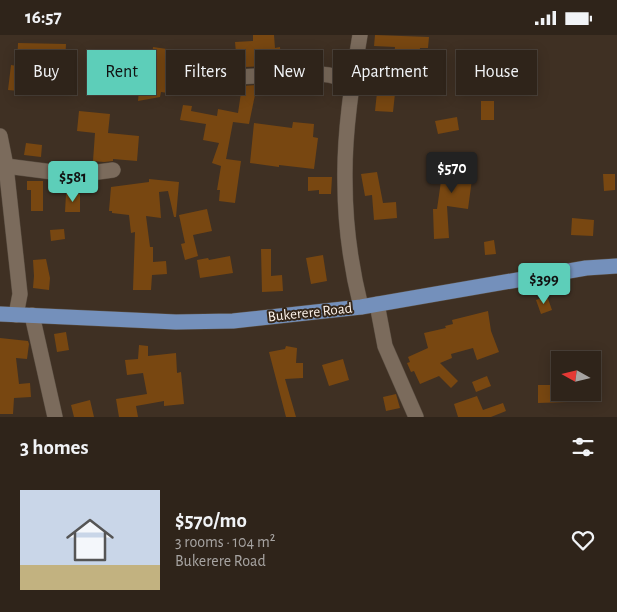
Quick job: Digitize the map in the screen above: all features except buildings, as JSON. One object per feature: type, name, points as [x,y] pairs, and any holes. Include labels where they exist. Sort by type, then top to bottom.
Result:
[{"type":"main road","name":"Bukerere Road","points":[[0,314],[176,322],[233,321],[361,307],[586,269],[617,266]]},
{"type":"street","points":[[357,50],[360,35]]},
{"type":"street","points":[[245,77],[311,73],[333,76]]},
{"type":"street","points":[[351,95],[345,183],[347,218],[356,285],[361,307]]},
{"type":"street","points":[[0,136],[6,167],[20,294],[16,315]]},
{"type":"street","points":[[6,167],[76,175],[113,170]]},
{"type":"street","points":[[377,304],[385,346],[416,417]]},
{"type":"street","points":[[32,315],[55,417]]}]
